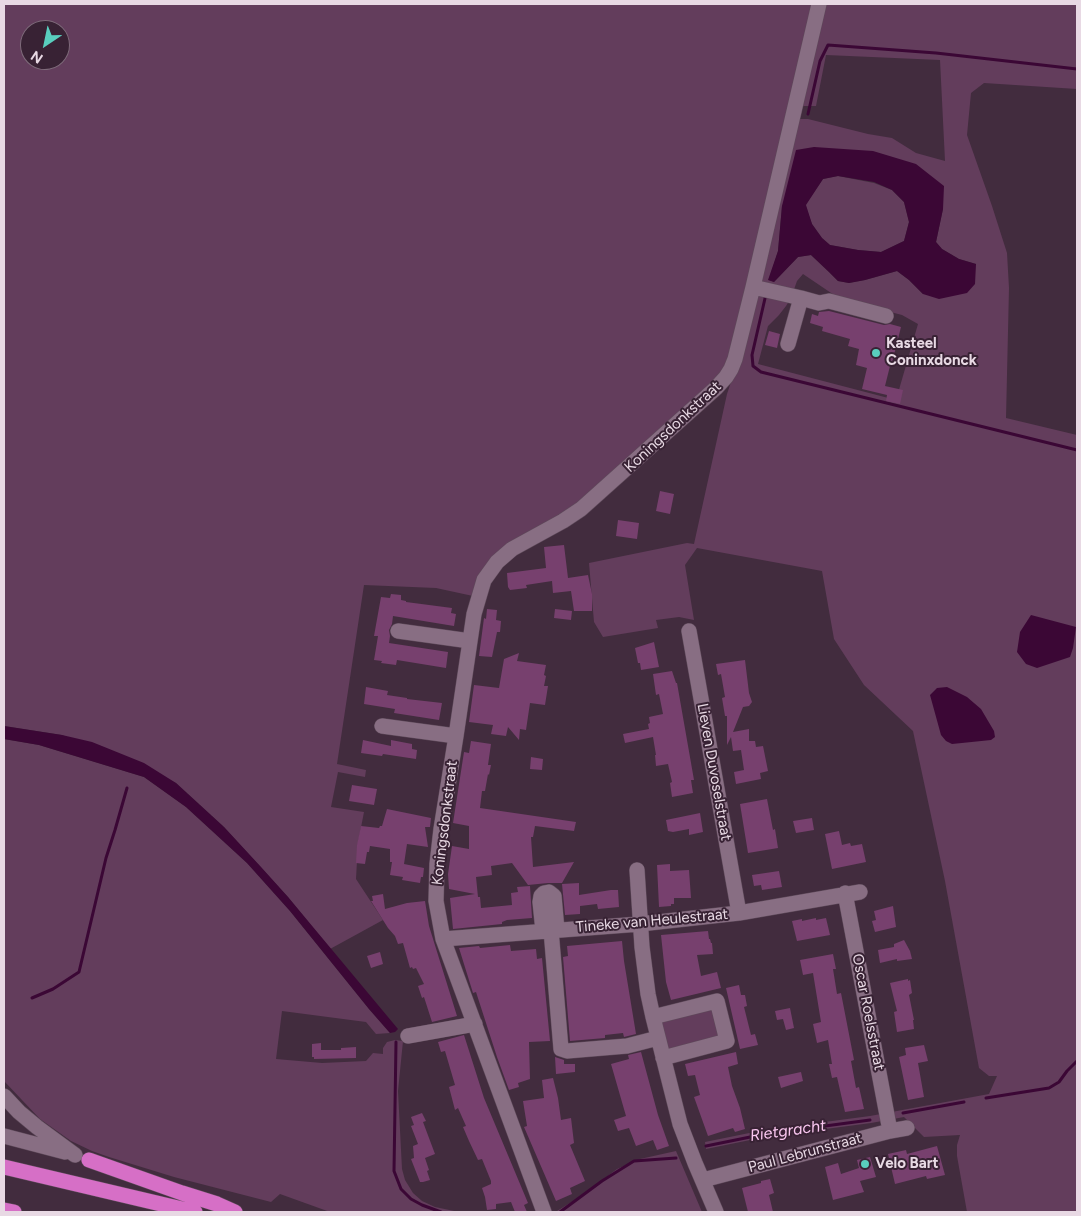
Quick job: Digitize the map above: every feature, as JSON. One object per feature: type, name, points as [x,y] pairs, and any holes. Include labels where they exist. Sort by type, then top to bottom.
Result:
[{"type":"highway","points":[[82,1157],[235,1212]]},
{"type":"highway","points":[[4,1167],[195,1212]]},
{"type":"highway","points":[[4,1210],[14,1212]]},
{"type":"street","name":"Koningsdonkstraat","points":[[544,1212],[443,939],[436,901],[437,864],[441,828],[474,614],[484,580],[497,562],[512,549],[581,509],[716,388],[731,369],[762,289],[819,4]]},
{"type":"street","points":[[762,289],[819,303],[829,301],[886,316]]},
{"type":"street","points":[[788,344],[801,298]]},
{"type":"street","points":[[398,631],[470,641]]},
{"type":"street","name":"Lieven Duvoselstraat","points":[[689,631],[739,913]]},
{"type":"street","points":[[382,726],[456,736]]},
{"type":"street","points":[[637,870],[640,924],[648,994],[653,1017],[680,1124],[716,1212]]},
{"type":"street","name":"Tineke van Heulestraat","points":[[443,939],[640,924],[739,913],[852,893]]},
{"type":"street","name":"Oscar Roelsstraat","points":[[852,893],[890,1131]]},
{"type":"street","points":[[550,930],[562,1049],[567,1051],[627,1046],[658,1038]]},
{"type":"street","points":[[653,1017],[717,1001],[727,1041],[663,1058]]},
{"type":"street","points":[[408,1036],[475,1024]]},
{"type":"street","points":[[4,1096],[19,1112],[55,1141],[82,1157]]},
{"type":"street","points":[[4,1104],[19,1112]]},
{"type":"street","name":"Paul Lebrunstraat","points":[[703,1180],[907,1128]]},
{"type":"street","points":[[4,1136],[82,1157]]},
{"type":"shaded area","points":[[4,4],[813,4],[727,367],[719,380],[578,505],[509,545],[473,596],[436,588],[364,585],[337,764],[366,770],[365,777],[338,772],[331,807],[364,812],[358,843],[356,879],[383,920],[330,949],[288,897],[224,827],[176,783],[62,735],[4,726]]},
{"type":"shaded area","points":[[821,4],[1077,4],[1077,89],[984,83],[971,93],[967,135],[1007,253],[1009,288],[1006,418],[1077,435],[1077,1212],[967,1212],[957,1156],[957,1145],[960,1135],[924,1137],[904,1117],[765,1137],[706,1149],[705,1142],[764,1130],[870,1116],[989,1094],[997,1076],[989,1076],[979,1068],[945,881],[913,731],[864,685],[834,639],[822,571],[697,548],[685,565],[694,620],[679,617],[656,620],[658,628],[603,637],[594,622],[589,563],[687,543],[694,544],[727,394],[735,370],[798,119],[808,119],[892,138],[916,153],[945,161],[940,60],[826,55],[816,106],[800,106]],"holes":[[[814,147],[943,209],[936,242],[942,249],[959,259],[976,264],[923,294],[897,271],[849,283],[838,281],[811,255],[798,257],[774,282],[769,280],[778,251],[782,206]],[[803,274],[840,299],[902,315],[918,324],[896,400],[758,364],[768,326],[786,306],[797,281]]]},
{"type":"shaded area","points":[[814,147],[873,151],[916,164],[944,186],[943,209],[936,242],[942,249],[959,259],[976,264],[975,284],[967,293],[939,299],[923,294],[897,271],[849,283],[838,281],[811,255],[798,257],[774,282],[768,280],[778,251],[782,206],[796,150]],"holes":[[[838,176],[874,182],[892,190],[904,202],[909,222],[904,241],[881,252],[830,245],[822,238],[812,224],[806,205],[823,179]]]},
{"type":"shaded area","points":[[838,176],[874,183],[892,190],[904,202],[909,222],[904,241],[881,252],[830,245],[822,238],[812,224],[805,205],[823,179]]},
{"type":"shaded area","points":[[1031,615],[1076,627],[1070,657],[1037,668],[1026,664],[1017,652],[1020,632]]},
{"type":"shaded area","points":[[947,687],[967,697],[981,709],[994,731],[995,737],[991,740],[952,744],[946,741],[941,735],[930,695],[937,688]]},
{"type":"shaded area","points":[[4,726],[62,735],[92,742],[144,763],[176,783],[224,827],[261,867],[398,1029],[390,1033],[290,911],[247,863],[186,807],[144,777],[39,745],[4,739]]},
{"type":"shaded area","points":[[4,739],[39,745],[144,777],[186,807],[247,863],[290,911],[390,1033],[376,1034],[366,1022],[282,1011],[276,1059],[322,1063],[366,1061],[373,1053],[383,1054],[383,1048],[387,1042],[403,1041],[398,1091],[402,1169],[405,1180],[413,1193],[422,1201],[435,1207],[459,1212],[330,1212],[280,1194],[271,1202],[174,1177],[92,1151],[71,1141],[40,1119],[4,1081]]},
{"type":"shaded area","points":[[712,1008],[721,1036],[669,1051],[659,1022]]},
{"type":"shaded area","points":[[676,1151],[702,1212],[557,1211],[617,1169],[640,1159]]},
{"type":"building","name":"Kasteel Coninxdonck","points":[[829,311],[884,325],[890,324],[901,327],[885,386],[903,390],[900,404],[886,401],[887,395],[862,389],[867,368],[856,365],[859,349],[848,346],[850,339],[822,331],[823,327],[810,323],[812,314],[818,316],[819,312]]},
{"type":"building","points":[[769,331],[780,334],[777,348],[765,345]]},
{"type":"building","points":[[660,491],[674,494],[670,514],[656,511]]},
{"type":"building","points":[[618,520],[639,523],[637,539],[616,536]]},
{"type":"building","points":[[564,545],[568,578],[588,575],[592,594],[592,611],[574,611],[571,591],[553,593],[552,581],[526,585],[527,588],[510,590],[508,587],[507,573],[546,568],[544,547]]},
{"type":"building","points":[[391,594],[401,595],[401,600],[406,602],[452,608],[451,613],[456,614],[454,626],[393,616],[389,630],[389,643],[448,652],[446,668],[397,660],[396,665],[374,660],[378,636],[374,636],[381,597],[390,598]]},
{"type":"building","points":[[487,609],[497,610],[496,620],[501,621],[500,632],[497,632],[492,657],[479,656]]},
{"type":"building","points":[[555,609],[572,611],[571,620],[554,618]]},
{"type":"building","points":[[654,642],[659,667],[641,670],[635,648]]},
{"type":"building","points":[[519,653],[517,661],[546,665],[544,686],[548,686],[545,705],[530,703],[526,730],[520,729],[519,740],[508,727],[506,736],[491,734],[493,725],[469,722],[474,685],[499,688],[504,659]]},
{"type":"building","points":[[745,660],[752,702],[749,706],[743,707],[733,732],[749,729],[749,741],[755,741],[756,747],[763,746],[768,771],[760,773],[761,779],[736,784],[734,772],[744,770],[741,750],[733,751],[731,737],[727,745],[727,716],[725,716],[722,698],[725,697],[721,674],[718,675],[716,664]]},
{"type":"building","points":[[672,671],[677,683],[694,780],[691,780],[693,793],[672,797],[670,783],[672,782],[668,764],[656,766],[653,737],[625,743],[623,734],[649,729],[649,717],[663,714],[659,694],[656,695],[653,674]]},
{"type":"building","points":[[366,687],[388,691],[387,695],[442,703],[439,720],[394,713],[395,709],[364,704]]},
{"type":"building","points":[[363,740],[391,746],[391,740],[412,744],[412,749],[417,750],[416,759],[361,753]]},
{"type":"building","points":[[471,741],[491,744],[488,765],[491,765],[485,791],[482,791],[480,808],[576,822],[574,831],[535,826],[533,837],[531,837],[533,867],[574,862],[562,883],[528,885],[512,863],[491,866],[492,875],[476,877],[481,908],[512,905],[511,893],[518,892],[517,887],[530,886],[532,918],[507,920],[502,922],[502,924],[453,929],[450,898],[475,894],[449,889],[448,874],[452,846],[469,849],[469,826],[453,823],[464,752],[469,753]]},
{"type":"building","points":[[531,757],[543,759],[542,770],[530,769]]},
{"type":"building","points":[[352,785],[377,789],[374,805],[349,801]]},
{"type":"building","points":[[767,799],[778,848],[748,853],[740,804]]},
{"type":"building","points":[[387,809],[431,818],[430,827],[425,827],[428,847],[407,844],[404,864],[424,868],[420,883],[402,880],[403,877],[390,875],[392,862],[390,862],[390,849],[370,846],[365,864],[356,863],[361,826],[379,828],[382,826]]},
{"type":"building","points":[[700,813],[703,832],[689,835],[689,829],[668,831],[666,820]]},
{"type":"building","points":[[812,818],[814,830],[796,833],[793,821]]},
{"type":"building","points":[[839,831],[842,845],[850,843],[851,846],[862,844],[866,862],[832,869],[825,834]]},
{"type":"building","points":[[670,864],[670,871],[689,870],[691,898],[674,898],[674,904],[671,904],[671,906],[659,907],[657,865]]},
{"type":"building","points":[[779,871],[782,887],[762,890],[761,885],[754,886],[752,875]]},
{"type":"building","points":[[579,883],[579,895],[618,890],[619,907],[598,909],[597,904],[580,906],[580,914],[565,915],[562,884]]},
{"type":"building","points":[[383,894],[385,909],[407,903],[425,901],[429,926],[457,1016],[432,1022],[424,997],[422,998],[418,986],[424,984],[416,968],[410,968],[403,943],[398,944],[395,936],[371,901],[373,901],[372,896]]},
{"type":"building","points":[[893,906],[896,927],[875,932],[872,921],[876,920],[874,911]]},
{"type":"building","points":[[816,918],[816,920],[826,918],[830,935],[797,941],[792,921]]},
{"type":"building","points":[[708,931],[713,954],[697,955],[701,976],[717,972],[721,988],[671,1000],[666,982],[661,935]]},
{"type":"building","points":[[904,940],[912,959],[897,961],[897,959],[880,963],[878,950],[894,947],[894,944]]},
{"type":"building","points":[[622,941],[636,1034],[624,1037],[623,1033],[605,1035],[605,1038],[570,1041],[563,957],[568,956],[567,946]]},
{"type":"building","points":[[510,945],[511,951],[536,949],[537,959],[542,958],[550,1041],[529,1042],[530,1079],[518,1083],[519,1087],[509,1090],[476,992],[473,993],[459,948]]},
{"type":"building","points":[[380,952],[383,964],[371,968],[367,956]]},
{"type":"building","points":[[833,954],[837,994],[841,993],[854,1060],[851,1061],[856,1088],[859,1087],[864,1109],[845,1112],[837,1077],[832,1078],[829,1064],[832,1064],[828,1040],[817,1043],[813,1024],[821,1022],[813,973],[803,975],[800,960]]},
{"type":"building","points":[[908,979],[908,981],[910,980],[912,993],[909,995],[914,1029],[897,1032],[894,1012],[897,1011],[890,983]]},
{"type":"building","points":[[739,985],[741,995],[745,995],[747,1006],[744,1007],[751,1035],[755,1034],[758,1045],[740,1049],[726,988]]},
{"type":"building","points":[[790,1008],[794,1028],[786,1030],[783,1019],[777,1020],[775,1011]]},
{"type":"building","points":[[464,1035],[484,1098],[528,1203],[524,1205],[527,1212],[515,1212],[511,1202],[496,1204],[496,1209],[487,1210],[482,1188],[491,1184],[491,1181],[482,1159],[478,1160],[469,1141],[463,1127],[466,1126],[458,1108],[455,1110],[449,1087],[455,1085],[445,1051],[441,1052],[438,1042]]},
{"type":"building","points":[[321,1043],[321,1050],[341,1050],[341,1048],[356,1047],[356,1058],[314,1059],[312,1057],[312,1044]]},
{"type":"building","points":[[924,1045],[928,1061],[918,1063],[924,1097],[908,1100],[899,1057],[906,1055],[905,1048]]},
{"type":"building","points":[[641,1052],[658,1115],[669,1146],[657,1150],[653,1140],[636,1146],[629,1128],[618,1131],[614,1120],[626,1116],[611,1064],[629,1059],[628,1055]]},
{"type":"building","points":[[736,1052],[738,1064],[728,1067],[745,1129],[735,1132],[733,1128],[708,1136],[694,1097],[700,1095],[695,1075],[688,1076],[685,1064]]},
{"type":"building","points":[[555,1057],[564,1060],[564,1064],[575,1064],[575,1072],[556,1074]]},
{"type":"building","points":[[801,1072],[803,1081],[781,1088],[778,1077]]},
{"type":"building","points":[[553,1078],[561,1120],[571,1118],[574,1143],[570,1145],[585,1181],[570,1188],[572,1194],[556,1201],[524,1127],[527,1126],[523,1101],[544,1098],[542,1080]]},
{"type":"building","points":[[422,1113],[426,1121],[423,1122],[435,1154],[425,1158],[430,1180],[420,1182],[411,1159],[414,1158],[413,1146],[418,1144],[411,1126],[414,1125],[411,1117]]},
{"type":"building","points":[[937,1146],[945,1175],[927,1179],[926,1176],[895,1184],[888,1154],[906,1150],[907,1154]]},
{"type":"building","points":[[870,1157],[876,1177],[860,1181],[864,1192],[833,1200],[825,1167],[838,1163],[841,1174],[859,1168],[857,1160]]},
{"type":"building","points":[[770,1179],[774,1193],[769,1195],[773,1212],[748,1212],[742,1188]]},
{"type":"waterway","points":[[808,114],[820,61],[828,45],[936,53],[1077,69]]},
{"type":"waterway","points":[[766,294],[752,355],[753,366],[761,372],[1077,450]]},
{"type":"waterway","points":[[32,998],[53,989],[79,972],[106,858],[127,788]]},
{"type":"waterway","points":[[396,1042],[394,1171],[401,1189],[411,1199],[441,1212]]},
{"type":"waterway","name":"Rietgracht","points":[[986,1098],[1049,1088],[1059,1082],[1077,1061]]},
{"type":"waterway","name":"Rietgracht","points":[[903,1113],[964,1102]]},
{"type":"waterway","name":"Rietgracht","points":[[706,1146],[765,1134],[870,1120]]},
{"type":"waterway","points":[[560,1212],[602,1181],[634,1161],[676,1158]]},
{"type":"place","name":"Kasteel Coninxdonck","points":[[876,353]]},
{"type":"place","name":"Velo Bart","points":[[865,1164]]}]
